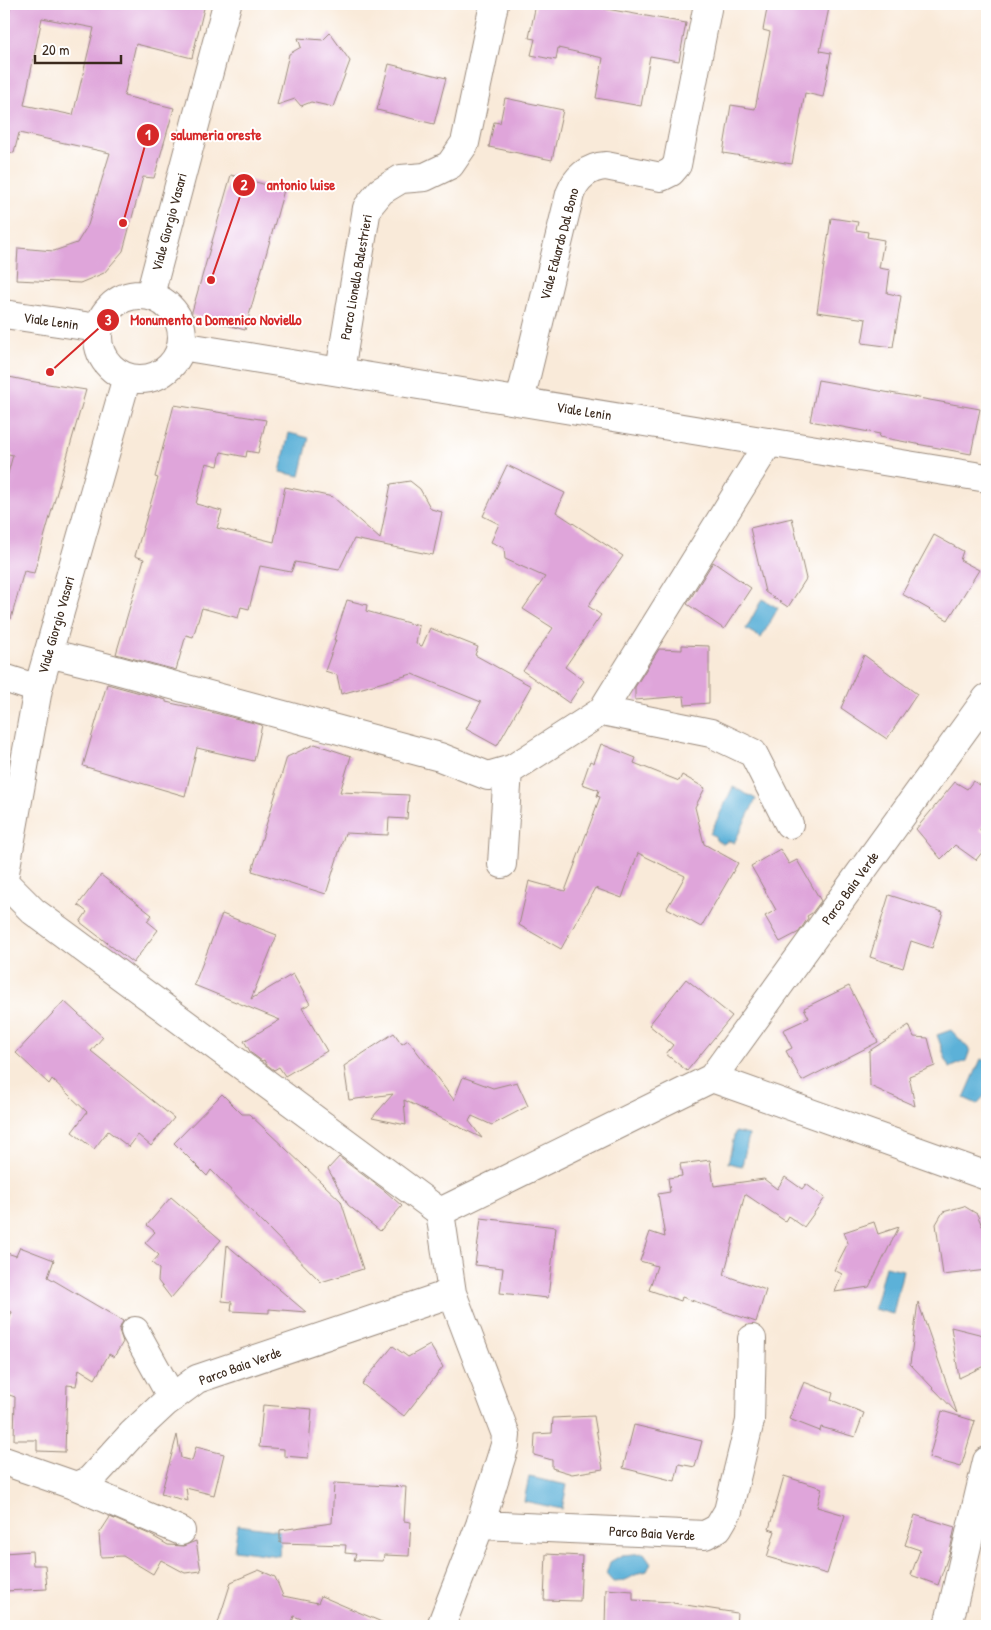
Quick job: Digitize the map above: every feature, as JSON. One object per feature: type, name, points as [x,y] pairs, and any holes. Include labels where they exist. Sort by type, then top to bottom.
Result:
[{"type":"street","name":"Viale Giorgio Vasari","points":[[150,295],[227,4]]},
{"type":"street","name":"Parco Lionello Balestrieri","points":[[340,372],[367,208],[381,191],[401,179],[425,177],[450,165],[465,143],[494,4]]},
{"type":"street","name":"Viale Eduardo Dal Bono","points":[[520,400],[574,184],[588,171],[598,166],[661,177],[671,172],[677,165],[708,4]]},
{"type":"street","points":[[135,294],[150,295],[163,301],[174,311],[181,324],[183,339],[179,353],[172,366],[159,375],[142,379],[127,377],[114,370],[102,357],[98,343],[98,328],[104,314],[114,303],[135,294]]},
{"type":"street","name":"Viale Lenin","points":[[4,314],[98,328]]},
{"type":"street","name":"Viale Lenin","points":[[181,346],[987,478]]},
{"type":"street","name":"Viale Giorgio Vasari","points":[[4,878],[38,689],[127,377]]},
{"type":"street","points":[[48,653],[440,757],[488,776],[508,770],[602,711],[769,442]]},
{"type":"street","points":[[4,678],[38,689]]},
{"type":"street","name":"Parco Baia Verde","points":[[440,1212],[712,1078],[987,698]]},
{"type":"street","points":[[602,711],[711,733],[753,753],[789,824]]},
{"type":"street","points":[[502,864],[508,770]]},
{"type":"street","points":[[4,882],[33,911],[440,1212],[452,1293],[506,1436],[505,1445],[480,1525],[441,1626]]},
{"type":"street","points":[[712,1078],[987,1176]]},
{"type":"street","name":"Parco Baia Verde","points":[[76,1486],[89,1481],[132,1434],[172,1398],[197,1379],[452,1293]]},
{"type":"street","points":[[135,1331],[172,1398]]},
{"type":"street","name":"Parco Baia Verde","points":[[480,1525],[705,1535],[718,1528],[728,1511],[750,1421],[752,1339]]},
{"type":"street","points":[[4,1461],[76,1486],[181,1531]]},
{"type":"street","points":[[948,1626],[986,1470]]},
{"type":"water","points":[[289,433],[309,438],[300,476],[280,472]]},
{"type":"water","points":[[762,599],[778,608],[761,638],[746,629]]},
{"type":"water","points":[[733,787],[756,799],[734,843],[728,841],[723,844],[710,834]]},
{"type":"water","points":[[951,1030],[970,1050],[966,1061],[949,1068],[937,1035]]},
{"type":"water","points":[[981,1059],[987,1061],[987,1093],[977,1104],[964,1098]]},
{"type":"water","points":[[735,1132],[749,1135],[742,1166],[728,1163]]},
{"type":"water","points":[[885,1266],[903,1270],[893,1314],[874,1309]]},
{"type":"water","points":[[529,1477],[567,1485],[562,1509],[524,1501]]},
{"type":"water","points":[[238,1525],[282,1531],[279,1556],[234,1550]]},
{"type":"water","points":[[644,1553],[651,1563],[647,1571],[619,1582],[613,1582],[606,1574],[610,1562],[622,1555]]},
{"type":"building","points":[[11,4],[205,4],[192,58],[136,44],[124,96],[174,108],[154,178],[143,177],[123,251],[104,273],[80,283],[16,280],[18,248],[54,251],[77,243],[88,225],[110,153],[19,133],[14,153],[4,152],[4,40]],"holes":[[[42,18],[94,28],[73,115],[24,105]]]},
{"type":"building","points":[[536,4],[602,4],[601,8],[686,23],[679,61],[650,56],[641,106],[596,98],[603,58],[558,48],[556,60],[531,55],[535,39],[529,38]]},
{"type":"building","points":[[768,4],[804,4],[829,8],[820,51],[831,53],[823,97],[805,93],[792,164],[723,153],[731,105],[755,109],[770,32],[763,30]]},
{"type":"building","points":[[330,33],[350,61],[333,107],[311,102],[301,106],[295,99],[277,105],[289,54],[301,47],[298,38],[323,40]]},
{"type":"building","points":[[389,64],[446,78],[434,124],[377,110]]},
{"type":"building","points":[[505,98],[563,110],[552,160],[489,147],[494,122],[500,123]]},
{"type":"building","points":[[231,175],[284,190],[245,330],[191,315]]},
{"type":"building","points":[[831,218],[858,222],[856,230],[868,232],[867,237],[884,240],[879,268],[890,270],[887,293],[901,296],[893,347],[862,343],[866,319],[817,312]]},
{"type":"building","points":[[4,376],[86,390],[34,573],[24,571],[11,619],[4,618],[4,488],[13,455],[4,453]]},
{"type":"building","points":[[818,380],[980,409],[971,454],[879,437],[880,434],[810,421]]},
{"type":"building","points":[[174,405],[266,420],[258,453],[247,451],[246,457],[221,452],[218,466],[206,463],[196,504],[222,511],[217,528],[274,542],[285,487],[333,497],[380,539],[391,484],[410,481],[420,489],[431,509],[442,512],[433,555],[354,539],[339,570],[295,562],[291,572],[260,566],[249,609],[241,607],[238,618],[202,608],[193,637],[186,635],[176,670],[116,654],[144,559],[135,556],[158,478],[155,477]]},
{"type":"building","points":[[507,465],[565,493],[556,512],[623,556],[588,606],[601,615],[565,667],[584,681],[569,703],[523,671],[553,628],[523,609],[545,577],[505,559],[504,548],[491,542],[499,524],[483,516]]},
{"type":"building","points":[[792,518],[806,579],[788,607],[765,592],[750,528]]},
{"type":"building","points":[[934,535],[963,551],[960,560],[979,570],[948,620],[902,594]]},
{"type":"building","points":[[713,562],[751,588],[724,629],[687,604]]},
{"type":"building","points":[[347,600],[367,605],[366,611],[419,626],[416,644],[422,646],[430,628],[478,647],[475,655],[531,686],[497,746],[466,729],[481,702],[412,674],[341,694],[337,675],[325,671]]},
{"type":"building","points":[[682,645],[709,646],[709,703],[685,705],[684,696],[635,700],[635,687],[659,649],[682,650]]},
{"type":"building","points":[[864,655],[917,694],[887,739],[841,708]]},
{"type":"building","points":[[107,684],[166,700],[166,702],[262,725],[254,761],[197,748],[185,796],[83,766]]},
{"type":"building","points":[[315,744],[351,756],[340,792],[409,795],[407,819],[389,818],[388,835],[345,833],[326,894],[252,871],[287,757]]},
{"type":"building","points":[[601,744],[636,758],[634,763],[679,781],[682,775],[705,788],[695,807],[704,844],[738,863],[701,927],[667,908],[685,876],[638,853],[622,898],[595,888],[561,949],[519,925],[529,881],[565,891],[600,797],[597,796],[599,790],[582,784],[590,761],[594,763]]},
{"type":"building","points":[[973,781],[987,789],[987,818],[980,830],[987,835],[987,846],[976,860],[955,845],[941,859],[916,829],[955,782],[967,789]]},
{"type":"building","points":[[780,849],[789,864],[797,860],[821,901],[812,913],[807,916],[808,918],[799,932],[780,942],[765,916],[776,910],[751,866]]},
{"type":"building","points":[[101,875],[152,915],[147,921],[158,930],[133,963],[80,922],[87,912],[78,905]]},
{"type":"building","points":[[889,895],[943,912],[932,948],[911,941],[903,968],[870,957]]},
{"type":"building","points":[[222,914],[277,935],[251,999],[293,974],[310,1004],[302,1008],[327,1051],[285,1076],[279,1067],[274,1070],[264,1060],[262,1061],[251,1053],[244,1041],[280,1020],[194,985]]},
{"type":"building","points":[[686,979],[732,1016],[687,1071],[666,1054],[673,1045],[649,1025]]},
{"type":"building","points":[[849,986],[878,1042],[802,1081],[786,1051],[792,1048],[783,1030],[809,1018],[804,1008]]},
{"type":"building","points":[[64,1001],[103,1037],[91,1051],[174,1118],[151,1146],[138,1135],[129,1147],[108,1131],[94,1149],[72,1132],[87,1112],[52,1079],[49,1084],[16,1053]]},
{"type":"building","points":[[909,1025],[914,1037],[928,1038],[935,1066],[909,1076],[915,1106],[870,1086],[869,1051]]},
{"type":"building","points":[[394,1033],[402,1044],[408,1040],[454,1100],[463,1077],[493,1088],[517,1082],[528,1106],[492,1125],[472,1116],[469,1121],[482,1138],[404,1100],[406,1125],[372,1118],[393,1094],[349,1100],[344,1066]]},
{"type":"building","points":[[222,1094],[242,1114],[249,1114],[341,1201],[363,1269],[321,1282],[211,1170],[207,1176],[174,1143]]},
{"type":"building","points":[[339,1157],[402,1206],[380,1231],[348,1205],[328,1169]]},
{"type":"building","points":[[710,1160],[714,1186],[764,1179],[777,1189],[785,1177],[802,1189],[806,1184],[825,1198],[804,1227],[788,1216],[785,1221],[745,1194],[724,1275],[766,1290],[756,1322],[682,1297],[681,1301],[649,1290],[657,1266],[640,1261],[650,1232],[665,1237],[658,1194],[670,1192],[668,1178],[682,1176],[680,1164]]},
{"type":"building","points":[[171,1197],[221,1240],[171,1298],[158,1281],[159,1269],[152,1263],[159,1255],[145,1243],[155,1232],[147,1225]]},
{"type":"building","points":[[964,1206],[977,1214],[982,1226],[987,1225],[987,1270],[943,1275],[936,1224],[943,1212]]},
{"type":"building","points":[[481,1218],[556,1227],[548,1298],[500,1293],[503,1268],[475,1265]]},
{"type":"building","points":[[874,1222],[878,1234],[899,1227],[869,1287],[835,1292],[842,1274],[834,1270],[848,1243],[844,1232]]},
{"type":"building","points":[[227,1245],[306,1312],[269,1309],[269,1313],[231,1311],[232,1302],[222,1301]]},
{"type":"building","points":[[20,1247],[54,1260],[48,1277],[123,1321],[119,1330],[123,1342],[114,1357],[109,1354],[95,1379],[79,1369],[76,1386],[67,1385],[65,1452],[37,1451],[37,1440],[14,1440],[15,1397],[4,1393],[4,1332],[12,1312],[4,1309],[4,1252],[16,1256]]},
{"type":"building","points":[[918,1302],[957,1413],[910,1364]]},
{"type":"building","points":[[951,1327],[987,1336],[987,1359],[984,1366],[959,1378]]},
{"type":"building","points":[[430,1345],[443,1367],[404,1416],[362,1384],[393,1346],[408,1357]]},
{"type":"building","points":[[804,1382],[833,1393],[831,1400],[864,1413],[855,1437],[821,1427],[820,1431],[789,1419]]},
{"type":"building","points":[[263,1405],[312,1409],[308,1458],[284,1456],[284,1449],[259,1447]]},
{"type":"building","points":[[942,1411],[975,1421],[961,1467],[929,1458]]},
{"type":"building","points":[[594,1416],[603,1469],[572,1474],[552,1468],[552,1460],[534,1455],[535,1434],[552,1433],[553,1418]]},
{"type":"building","points":[[634,1425],[702,1441],[695,1467],[679,1464],[675,1481],[623,1468]]},
{"type":"building","points":[[177,1435],[181,1458],[192,1461],[196,1447],[224,1454],[214,1495],[186,1488],[188,1501],[161,1494]]},
{"type":"building","points":[[784,1476],[822,1488],[817,1507],[845,1515],[827,1574],[767,1557],[775,1531],[769,1529]]},
{"type":"building","points":[[334,1483],[406,1487],[404,1521],[411,1522],[409,1556],[384,1555],[383,1561],[354,1560],[356,1554],[345,1553],[346,1545],[280,1543],[280,1530],[332,1523]]},
{"type":"building","points":[[915,1515],[955,1527],[950,1551],[938,1585],[911,1575],[920,1550],[905,1545]]},
{"type":"building","points":[[110,1517],[149,1534],[168,1545],[183,1546],[196,1541],[201,1571],[185,1573],[161,1560],[153,1574],[123,1556],[101,1557],[99,1534]]},
{"type":"building","points":[[32,1551],[33,1565],[45,1565],[47,1589],[4,1591],[4,1553]]},
{"type":"building","points":[[546,1554],[582,1556],[580,1601],[544,1600]]},
{"type":"building","points":[[259,1570],[275,1577],[283,1596],[318,1603],[321,1596],[391,1626],[318,1626],[294,1616],[291,1626],[217,1626],[231,1582]]},
{"type":"building","points":[[606,1589],[633,1591],[633,1600],[673,1602],[737,1613],[736,1626],[605,1626]]},
{"type":"place","name":"salumeria oreste","points":[[123,223]]},
{"type":"place","name":"antonio luise","points":[[211,280]]},
{"type":"place","name":"Monumento a Domenico Noviello","points":[[50,372]]}]
